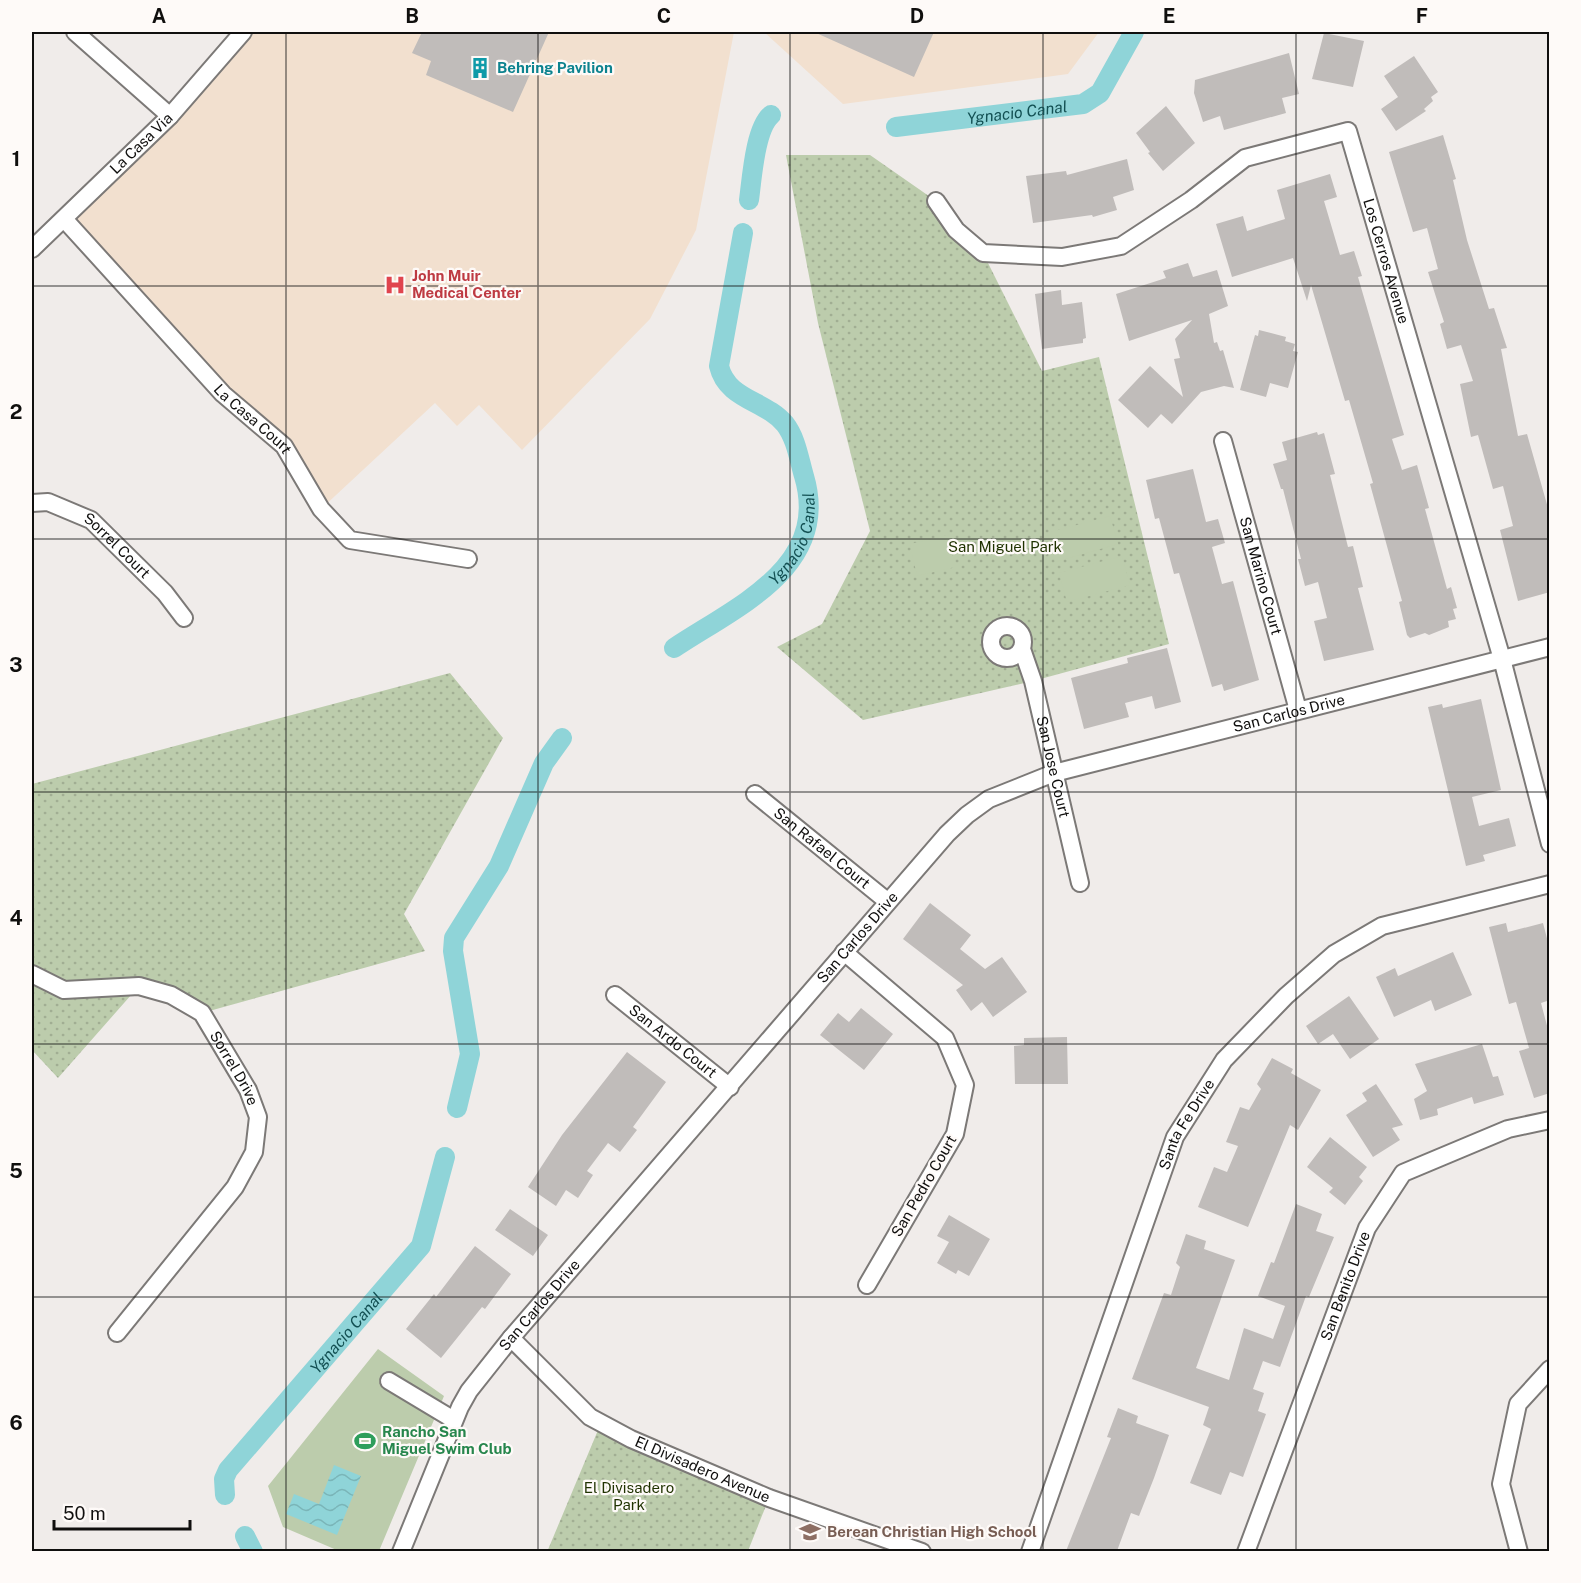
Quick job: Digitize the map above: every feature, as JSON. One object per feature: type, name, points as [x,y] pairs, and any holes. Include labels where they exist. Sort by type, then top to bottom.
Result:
[{"type":"street","points":[[75,32],[170,116]]},
{"type":"street","name":"La Casa Via","points":[[32,249],[65,220],[170,116],[243,32]]},
{"type":"street","name":"Los Cerros Avenue","points":[[936,201],[956,230],[983,253],[1062,257],[1121,246],[1191,200],[1245,158],[1348,131],[1502,659],[1550,844]]},
{"type":"street","name":"La Casa Court","points":[[65,220],[223,394],[284,446],[321,510],[350,540],[468,559]]},
{"type":"street","name":"San Marino Court","points":[[1223,441],[1298,710]]},
{"type":"street","name":"Sorrel Court","points":[[32,503],[48,502],[91,520],[165,593],[184,618]]},
{"type":"street","name":"San Carlos Drive","points":[[401,1551],[454,1420],[469,1391],[887,902],[967,815],[989,799],[1054,773],[1550,647]]},
{"type":"street","name":"San Jose Court","points":[[1022,649],[1033,681],[1080,883]]},
{"type":"street","name":"San Rafael Court","points":[[755,795],[887,902]]},
{"type":"street","name":"Santa Fe Drive","points":[[1030,1551],[1175,1137],[1224,1060],[1286,996],[1334,954],[1382,926],[1550,884]]},
{"type":"street","name":"San Pedro Court","points":[[844,952],[945,1038],[965,1085],[955,1134],[867,1285]]},
{"type":"street","name":"Sorrel Drive","points":[[32,974],[64,990],[139,986],[171,995],[202,1013],[248,1090],[258,1117],[254,1152],[235,1187],[117,1333]]},
{"type":"street","name":"San Ardo Court","points":[[615,995],[730,1087]]},
{"type":"street","name":"San Benito Drive","points":[[1246,1551],[1367,1228],[1402,1173],[1508,1129],[1550,1120]]},
{"type":"street","name":"El Divisadero Avenue","points":[[512,1338],[590,1417],[631,1439],[769,1498],[922,1551]]},
{"type":"street","points":[[1519,1551],[1501,1484],[1518,1404],[1550,1369]]},
{"type":"street","points":[[389,1381],[454,1420]]},
{"type":"shaded area","name":"John Muir Medical Center","points":[[243,32],[734,32],[696,230],[650,319],[522,450],[479,405],[457,426],[435,403],[321,509],[284,446],[65,220]]},
{"type":"shaded area","points":[[764,32],[1099,32],[1068,74],[843,104]]},
{"type":"green space","name":"San Miguel Park","points":[[786,155],[870,155],[936,201],[983,253],[1042,371],[1099,357],[1169,644],[1033,681],[863,720],[777,647],[822,624],[870,531],[818,323]]},
{"type":"green space","points":[[1110,516],[1118,544],[1055,562],[1047,533]]},
{"type":"green space","points":[[947,535],[955,567],[917,576],[910,544]]},
{"type":"green space","points":[[1122,556],[1130,585],[1067,602],[1059,573]]},
{"type":"green space","points":[[450,673],[503,738],[404,914],[425,951],[202,1013],[139,986],[58,1078],[32,1050],[32,784]]},
{"type":"green space","name":"Rancho San Miguel Swim Club","points":[[378,1349],[444,1396],[379,1551],[339,1551],[283,1527],[268,1486]]},
{"type":"green space","name":"El Divisadero Park","points":[[601,1423],[769,1498],[748,1551],[547,1552]]},
{"type":"water","points":[[334,1465],[361,1476],[337,1535],[286,1514],[294,1494],[319,1504]]},
{"type":"building","name":"Behring Pavilion","points":[[422,32],[549,32],[513,112],[426,75],[431,61],[412,53]]},
{"type":"building","points":[[814,32],[934,32],[914,77]]},
{"type":"building","points":[[1324,33],[1364,41],[1353,87],[1312,79]]},
{"type":"building","points":[[1289,53],[1299,94],[1282,98],[1286,113],[1224,130],[1220,116],[1203,122],[1194,93],[1195,80]]},
{"type":"building","points":[[1414,56],[1438,92],[1431,97],[1433,101],[1424,109],[1426,111],[1396,131],[1381,109],[1398,97],[1384,76]]},
{"type":"building","points":[[1166,106],[1195,143],[1163,171],[1148,153],[1150,152],[1136,133]]},
{"type":"building","points":[[1443,135],[1456,179],[1453,180],[1467,240],[1489,309],[1494,308],[1507,348],[1501,349],[1518,436],[1527,434],[1550,515],[1550,592],[1518,601],[1500,530],[1513,526],[1503,486],[1493,489],[1478,435],[1471,437],[1460,384],[1473,381],[1461,345],[1447,349],[1440,324],[1444,322],[1428,272],[1438,269],[1427,228],[1413,232],[1389,152]]},
{"type":"building","points":[[1127,159],[1134,190],[1113,197],[1117,210],[1093,217],[1092,215],[1033,223],[1026,176],[1066,171],[1067,175]]},
{"type":"building","points":[[1330,174],[1337,197],[1324,201],[1340,255],[1354,251],[1362,276],[1358,277],[1404,435],[1392,439],[1402,470],[1417,465],[1429,508],[1425,509],[1447,589],[1451,587],[1457,608],[1453,609],[1456,619],[1448,621],[1449,627],[1429,635],[1425,633],[1410,638],[1407,635],[1399,602],[1402,601],[1370,484],[1373,483],[1349,400],[1345,401],[1311,285],[1307,301],[1293,258],[1232,277],[1216,224],[1243,216],[1247,231],[1285,219],[1277,190]]},
{"type":"building","points":[[1188,263],[1193,277],[1217,270],[1228,306],[1209,314],[1214,343],[1217,342],[1220,351],[1223,350],[1234,388],[1224,386],[1201,392],[1172,424],[1161,414],[1148,428],[1118,400],[1150,366],[1183,397],[1174,359],[1180,358],[1175,339],[1192,320],[1129,341],[1116,294],[1166,278],[1163,271]]},
{"type":"building","points":[[1061,290],[1062,305],[1082,302],[1086,338],[1083,339],[1083,343],[1042,349],[1035,294]]},
{"type":"building","points":[[1259,330],[1286,337],[1285,341],[1295,344],[1293,351],[1298,352],[1288,388],[1270,383],[1266,397],[1240,390],[1255,335],[1258,336]]},
{"type":"building","points":[[1317,432],[1318,435],[1324,433],[1335,474],[1330,475],[1348,547],[1353,546],[1363,587],[1358,588],[1374,650],[1324,661],[1314,621],[1327,618],[1318,582],[1305,586],[1298,559],[1301,559],[1283,489],[1281,489],[1273,464],[1287,460],[1282,442]]},
{"type":"building","points":[[1193,469],[1206,522],[1218,519],[1225,543],[1212,547],[1222,584],[1233,581],[1259,680],[1224,691],[1222,684],[1212,687],[1179,573],[1174,574],[1159,518],[1155,519],[1146,480]]},
{"type":"building","points":[[1167,648],[1181,702],[1155,709],[1152,696],[1125,703],[1129,717],[1084,729],[1071,678],[1128,663],[1127,658]]},
{"type":"building","points":[[1481,699],[1501,790],[1472,797],[1479,826],[1509,818],[1516,846],[1483,855],[1485,861],[1466,866],[1428,707],[1442,704],[1443,708]]},
{"type":"building","points":[[930,903],[971,935],[960,949],[985,969],[1002,957],[1027,992],[993,1017],[982,1002],[971,1011],[956,990],[963,985],[903,939]]},
{"type":"building","points":[[1506,923],[1508,932],[1543,923],[1550,950],[1550,1000],[1541,1003],[1550,1037],[1550,1093],[1534,1098],[1519,1051],[1529,1048],[1516,1002],[1509,1004],[1489,927]]},
{"type":"building","points":[[1453,952],[1472,995],[1435,1011],[1431,1000],[1394,1017],[1376,977],[1395,968],[1398,976]]},
{"type":"building","points":[[1349,996],[1379,1039],[1350,1059],[1333,1034],[1318,1044],[1306,1026]]},
{"type":"building","points":[[861,1008],[893,1034],[864,1070],[820,1035],[838,1013],[849,1022]]},
{"type":"building","points":[[1067,1037],[1068,1084],[1015,1084],[1014,1046],[1024,1045],[1024,1038]]},
{"type":"building","points":[[1482,1044],[1493,1077],[1498,1076],[1504,1095],[1474,1104],[1472,1097],[1437,1109],[1438,1115],[1420,1120],[1414,1099],[1427,1091],[1415,1064]]},
{"type":"building","points":[[627,1052],[666,1082],[633,1127],[637,1130],[620,1152],[608,1143],[587,1171],[593,1175],[578,1198],[566,1190],[556,1206],[528,1187],[562,1135]]},
{"type":"building","points":[[1272,1058],[1293,1069],[1291,1073],[1321,1090],[1298,1130],[1290,1125],[1248,1227],[1198,1207],[1214,1167],[1227,1172],[1238,1146],[1226,1142],[1240,1107],[1249,1110],[1261,1089],[1257,1084]]},
{"type":"building","points":[[1376,1084],[1403,1125],[1392,1128],[1400,1140],[1373,1157],[1346,1115],[1367,1101],[1362,1093]]},
{"type":"building","points":[[1330,1137],[1367,1167],[1359,1177],[1363,1181],[1345,1205],[1329,1192],[1333,1188],[1307,1167]]},
{"type":"building","points":[[1296,1204],[1322,1214],[1316,1231],[1334,1237],[1309,1297],[1306,1296],[1280,1367],[1263,1361],[1253,1389],[1264,1393],[1258,1411],[1266,1414],[1243,1477],[1230,1472],[1221,1495],[1190,1483],[1211,1429],[1203,1425],[1209,1407],[1132,1379],[1164,1293],[1171,1295],[1180,1267],[1176,1263],[1186,1234],[1206,1241],[1204,1249],[1235,1260],[1196,1368],[1229,1380],[1244,1328],[1273,1339],[1285,1306],[1258,1296],[1271,1262],[1274,1263]]},
{"type":"building","points":[[510,1209],[548,1235],[533,1256],[495,1230]]},
{"type":"building","points":[[949,1215],[990,1239],[969,1276],[958,1270],[956,1274],[937,1263],[949,1242],[937,1236]]},
{"type":"building","points":[[475,1246],[511,1274],[485,1309],[482,1307],[441,1358],[406,1329],[434,1294],[436,1297]]},
{"type":"building","points":[[1118,1408],[1138,1416],[1136,1423],[1169,1435],[1154,1478],[1139,1516],[1131,1513],[1117,1551],[1066,1551],[1111,1438],[1107,1437]]},
{"type":"waterway","name":"Ygnacio Canal","points":[[896,127],[1083,104],[1100,93],[1134,32]]},
{"type":"waterway","name":"Ygnacio Canal","points":[[749,200],[758,142],[761,131],[771,115]]},
{"type":"waterway","name":"Ygnacio Canal","points":[[674,648],[750,599],[773,580],[791,559],[804,535],[809,508],[804,476],[789,430],[777,416],[730,386],[719,366],[743,233]]},
{"type":"waterway","name":"Ygnacio Canal","points":[[457,1108],[470,1054],[453,951],[454,938],[499,866],[544,763],[562,738]]},
{"type":"waterway","name":"Ygnacio Canal","points":[[225,1495],[224,1479],[228,1470],[421,1246],[445,1157]]},
{"type":"waterway","name":"Ygnacio Canal","points":[[245,1536],[253,1552]]},
{"type":"place","name":"Behring Pavilion","points":[[480,68]]},
{"type":"place","name":"John Muir Medical Center","points":[[395,285]]},
{"type":"place","name":"Rancho San Miguel Swim Club","points":[[365,1441]]},
{"type":"place","name":"Berean Christian High School","points":[[810,1532]]}]
